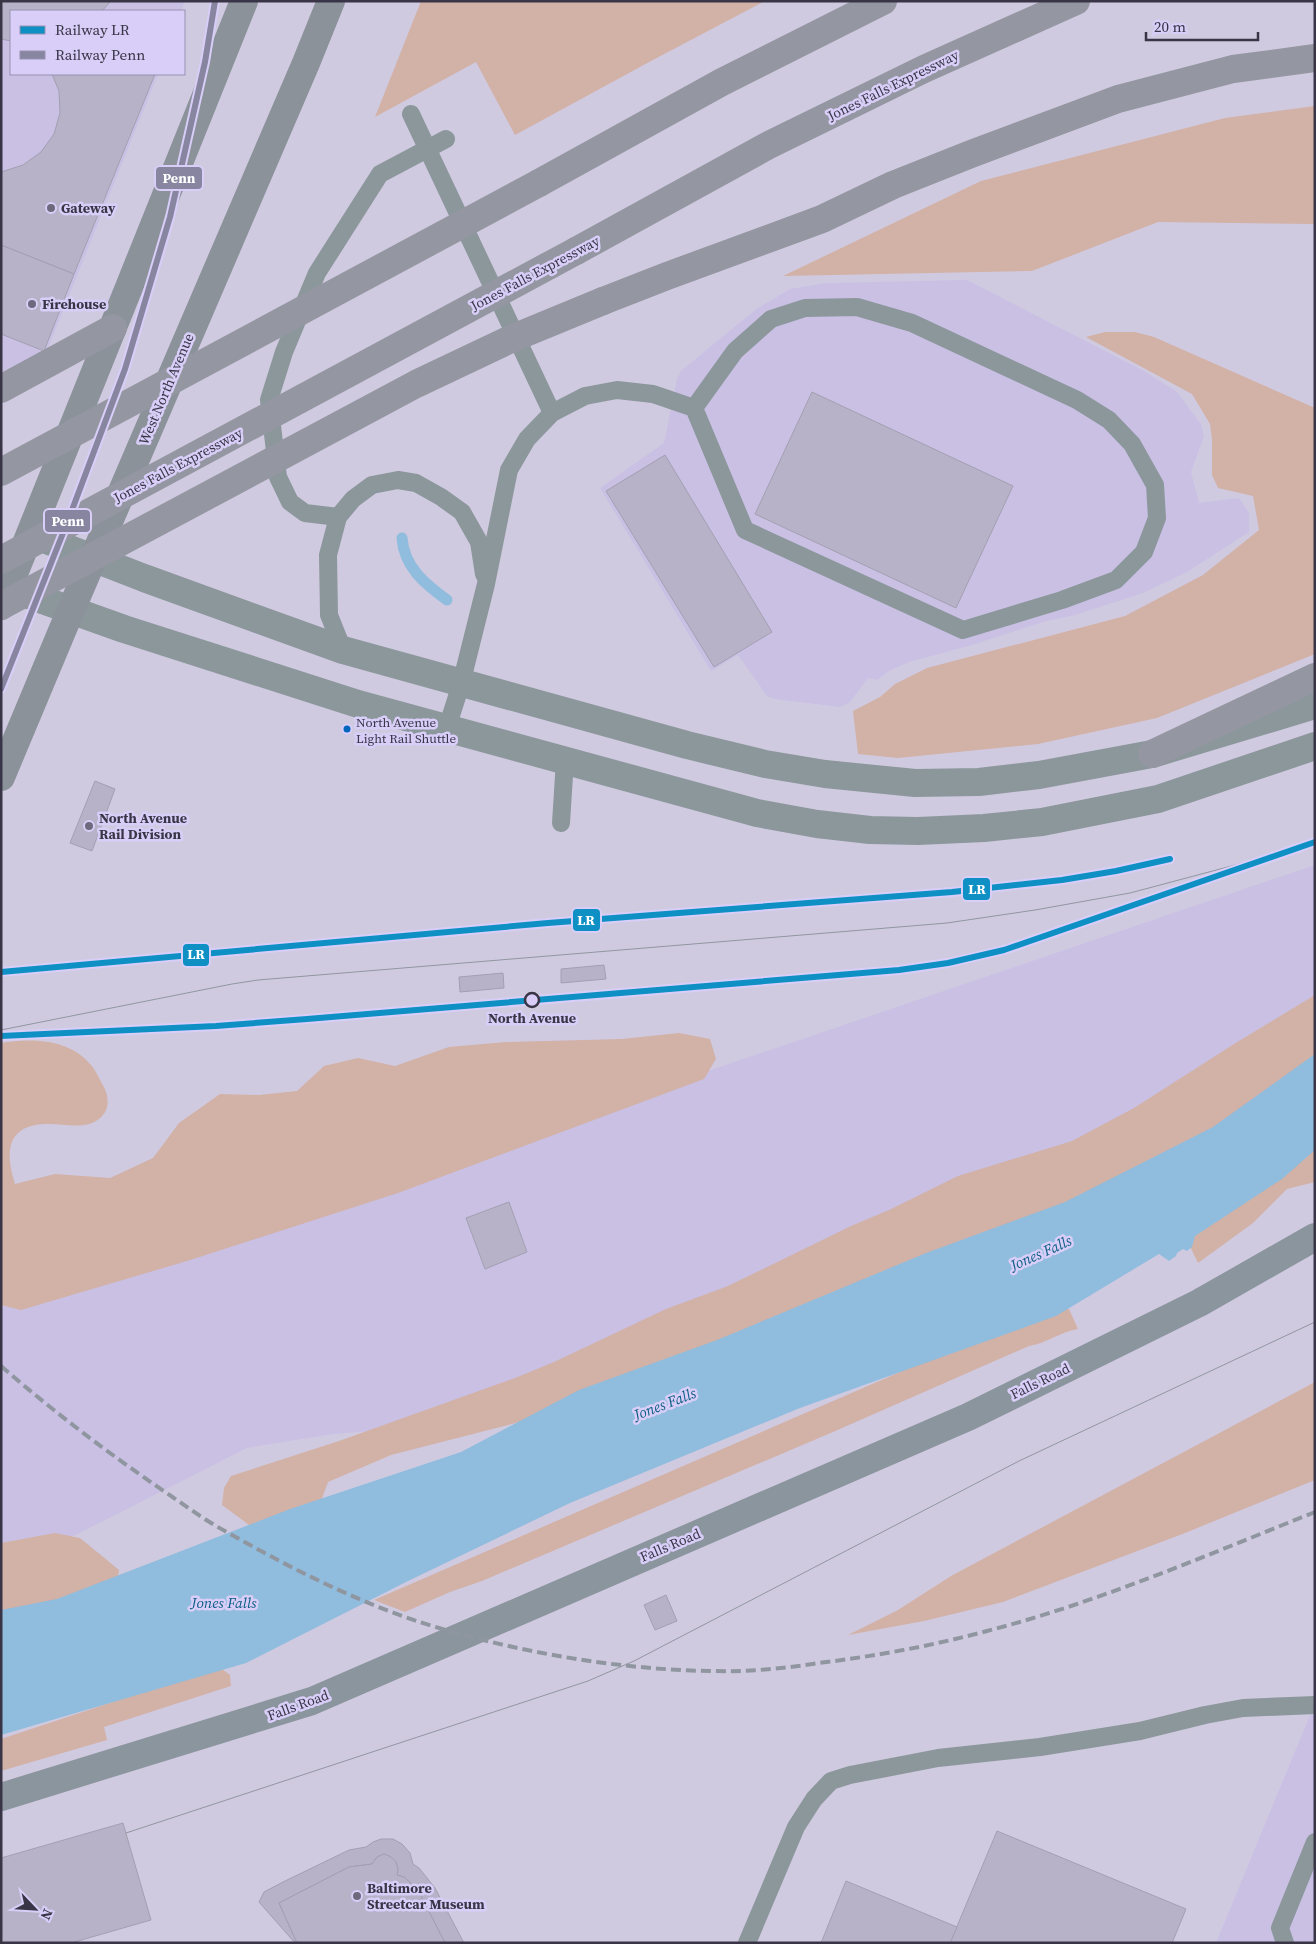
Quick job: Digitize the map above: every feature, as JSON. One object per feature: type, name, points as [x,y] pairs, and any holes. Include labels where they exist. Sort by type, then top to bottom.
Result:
[{"type":"highway","points":[[1,472],[539,183],[722,82],[883,1]]},
{"type":"highway","name":"Jones Falls Expressway","points":[[1,560],[576,251],[767,146],[924,69],[1076,1]]},
{"type":"highway","points":[[4,600],[416,384],[513,338],[667,276],[822,218],[971,154],[1118,99],[1233,69],[1315,58]]},
{"type":"highway","points":[[1,389],[113,328]]},
{"type":"highway","points":[[1152,754],[1315,677]]},
{"type":"main road","points":[[4,600],[244,1]]},
{"type":"main road","name":"West North Avenue","points":[[1,777],[303,72],[331,1]]},
{"type":"main road","name":"Falls Road","points":[[1,1797],[312,1702],[968,1417],[1199,1303],[1315,1236]]},
{"type":"street","points":[[31,534],[144,578],[343,650],[461,684],[764,764],[843,776],[915,783],[979,782],[1039,775],[1152,754],[1315,705]]},
{"type":"street","points":[[4,600],[71,610],[334,697],[757,813],[817,824],[870,830],[918,831],[984,828],[1042,822],[1107,810],[1158,799],[1315,746]]},
{"type":"lane","points":[[411,114],[552,412]]},
{"type":"lane","points":[[338,517],[305,513],[290,502],[278,477],[269,400],[284,352],[317,273],[380,174],[446,140]]},
{"type":"lane","points":[[447,728],[461,684],[486,584],[509,470],[527,439],[552,412],[585,396],[617,390],[653,394],[694,408],[745,530],[963,630],[1062,600],[1116,580],[1144,552],[1157,518],[1155,485],[1132,444],[1109,420],[1077,400],[912,323],[857,307],[805,308],[771,320],[735,351],[694,408]]},
{"type":"lane","points":[[343,650],[329,615],[328,555],[338,517],[353,498],[372,485],[398,480],[416,483],[462,512],[479,542],[486,584]]},
{"type":"lane","points":[[561,823],[565,760]]},
{"type":"lane","points":[[747,1943],[796,1827],[814,1799],[831,1781],[850,1775],[938,1758],[1040,1747],[1122,1734],[1234,1710],[1315,1705]]},
{"type":"lane","points":[[1285,1943],[1280,1928],[1315,1842]]},
{"type":"shaded area","points":[[1,1],[185,1],[181,10],[10,10],[10,75],[158,75],[44,358],[1,374]]},
{"type":"shaded area","points":[[421,1],[765,1],[515,135],[476,62],[375,117]]},
{"type":"shaded area","points":[[1315,106],[1315,224],[1158,222],[1032,271],[783,276],[981,181],[1225,118]]},
{"type":"shaded area","points":[[967,280],[1144,371],[1176,391],[1201,424],[1204,436],[1191,472],[1199,503],[1239,498],[1249,513],[1249,532],[1187,572],[1143,593],[1075,615],[1046,621],[972,645],[909,662],[889,671],[877,680],[868,678],[850,702],[840,707],[775,699],[767,696],[738,655],[711,671],[600,488],[664,443],[677,379],[681,371],[755,310],[790,289],[827,283]]},
{"type":"shaded area","points":[[1105,332],[1135,332],[1154,337],[1315,408],[1315,654],[1157,718],[1038,744],[898,758],[858,754],[853,711],[880,697],[895,684],[927,668],[1125,616],[1203,575],[1259,530],[1253,496],[1218,488],[1212,475],[1210,424],[1192,394],[1086,337]]},
{"type":"shaded area","points":[[1315,865],[1315,1010],[1142,1123],[388,1430],[333,1434],[247,1448],[50,1548],[1,1561],[1,1307],[505,1140]]},
{"type":"shaded area","points":[[1315,995],[1315,1182],[1287,1189],[1253,1223],[1198,1263],[1159,1182],[586,1405],[391,1455],[328,1482],[307,1540],[287,1553],[222,1505],[224,1488],[231,1476],[339,1441],[515,1378],[554,1362],[666,1309],[728,1286],[958,1176],[1072,1141],[1134,1108]]},
{"type":"shaded area","points":[[679,1033],[710,1039],[716,1059],[704,1079],[398,1193],[187,1261],[21,1310],[1,1305],[1,1043],[13,1041],[49,1042],[71,1049],[92,1066],[107,1094],[105,1112],[91,1123],[76,1126],[46,1124],[33,1126],[23,1129],[16,1135],[10,1152],[10,1162],[15,1184],[55,1174],[110,1178],[153,1158],[179,1123],[220,1094],[259,1095],[297,1091],[324,1066],[358,1058],[395,1066],[449,1047],[506,1042],[622,1039]]},
{"type":"shaded area","points":[[1039,1302],[1069,1309],[1078,1329],[1029,1346],[833,1432],[405,1612],[374,1600],[937,1356]]},
{"type":"shaded area","points":[[1315,1382],[1315,1480],[1185,1533],[1003,1602],[924,1621],[848,1635],[898,1610],[951,1576]]},
{"type":"shaded area","points":[[55,1533],[80,1538],[119,1570],[116,1591],[1,1641],[1,1543]]},
{"type":"shaded area","points":[[222,1669],[230,1675],[231,1686],[104,1727],[107,1740],[1,1771],[1,1739],[179,1680]]},
{"type":"shaded area","points":[[1315,1703],[1315,1943],[1216,1943]]},
{"type":"water","name":"Jones Falls","points":[[1315,1054],[1315,1150],[1282,1179],[1195,1236],[1192,1247],[1187,1251],[1183,1249],[1169,1261],[1159,1254],[1056,1316],[800,1408],[570,1503],[406,1582],[246,1663],[1,1735],[1,1610],[57,1599],[290,1509],[461,1452],[579,1390],[717,1340],[926,1253],[1065,1202],[1213,1127]]},
{"type":"building","points":[[1,1],[111,1],[103,10],[10,10],[10,41],[1,39]]},
{"type":"building","name":"Gateway","points":[[52,75],[155,75],[74,274],[1,245],[1,172],[23,165],[41,152],[54,134],[60,113],[59,91]]},
{"type":"building","name":"Firehouse","points":[[1,245],[74,274],[44,351],[1,334]]},
{"type":"building","points":[[812,392],[1013,486],[956,608],[755,514]]},
{"type":"building","points":[[665,455],[772,632],[714,667],[606,491]]},
{"type":"building","name":"North Avenue Rail Division","points":[[95,781],[115,789],[92,851],[70,843]]},
{"type":"building","points":[[604,965],[606,979],[561,983],[561,969]]},
{"type":"building","points":[[503,973],[504,988],[460,992],[459,977]]},
{"type":"building","points":[[509,1202],[527,1252],[485,1269],[466,1218]]},
{"type":"building","points":[[666,1595],[677,1621],[655,1630],[644,1605]]},
{"type":"building","points":[[123,1823],[151,1920],[71,1943],[1,1943],[1,1858]]},
{"type":"building","points":[[997,1831],[1186,1909],[1172,1943],[950,1943]]},
{"type":"building","points":[[381,1839],[393,1839],[402,1844],[410,1853],[413,1864],[419,1868],[435,1888],[464,1943],[445,1943],[418,1890],[404,1877],[397,1875],[396,1862],[384,1854],[377,1857],[372,1864],[349,1867],[279,1903],[297,1943],[259,1902],[264,1892],[283,1882],[349,1850],[366,1847]]},
{"type":"building","name":"Baltimore Streetcar Museum","points":[[384,1854],[396,1862],[397,1875],[404,1877],[418,1890],[445,1943],[297,1943],[279,1903],[349,1867],[372,1864],[377,1857]]},
{"type":"building","points":[[846,1881],[957,1927],[950,1943],[821,1943]]},
{"type":"waterway","points":[[402,538],[411,566],[431,588],[447,600]]},
{"type":"tram line","points":[[1,1030],[258,980],[947,923],[1130,893],[1284,852]]},
{"type":"tram line","points":[[126,1833],[588,1681],[634,1661],[1019,1461],[1315,1322]]},
{"type":"railway","points":[[1,1366],[84,1434],[198,1514],[302,1573],[383,1609],[439,1628],[512,1647],[627,1666],[703,1671],[760,1670],[861,1657],[945,1641],[1029,1619],[1112,1592],[1315,1512]]},
{"type":"rail line","name":"Penn","points":[[1,689],[69,518],[125,369],[170,217],[205,62],[215,1]]},
{"type":"rail line","name":"LR","points":[[1,1036],[216,1026],[307,1019],[899,970],[948,963],[1004,950],[1315,842]]},
{"type":"rail line","name":"LR","points":[[1,972],[548,923],[952,892],[1062,880],[1170,859]]},
{"type":"place","name":"Gateway","points":[[51,208]]},
{"type":"place","name":"Firehouse","points":[[32,304]]},
{"type":"place","name":"North Avenue Light Rail Shuttle","points":[[347,729]]},
{"type":"place","name":"North Avenue Rail Division","points":[[89,826]]},
{"type":"place","name":"North Avenue","points":[[532,1000]]},
{"type":"place","name":"Baltimore Streetcar Museum","points":[[357,1896]]}]
